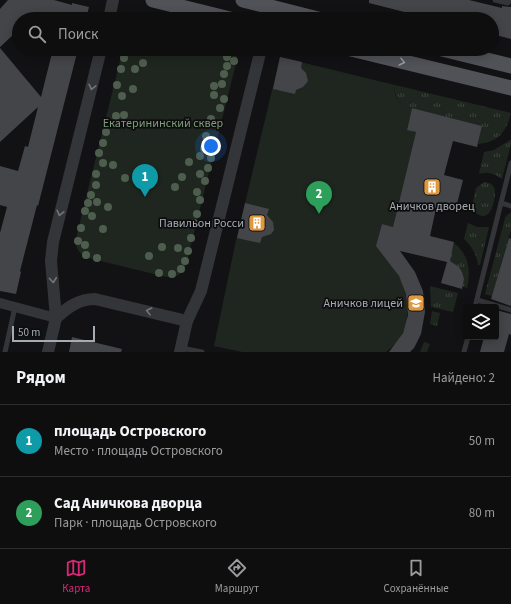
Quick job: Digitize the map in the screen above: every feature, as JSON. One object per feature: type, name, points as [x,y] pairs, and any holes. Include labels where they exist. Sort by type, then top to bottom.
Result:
[{"type":"main road","points":[[153,0],[202,12]]},
{"type":"main road","points":[[243,0],[290,12]]},
{"type":"main road","points":[[380,56],[511,88]]},
{"type":"main road","points":[[470,56],[511,66]]},
{"type":"street","points":[[111,12],[114,0]]},
{"type":"street","points":[[48,352],[56,318],[51,261],[53,242],[99,56]]},
{"type":"street","points":[[180,350],[187,321],[201,291],[259,56]]},
{"type":"street","points":[[56,318],[76,303],[86,299],[95,299],[187,321]]},
{"type":"street","points":[[0,303],[56,318]]},
{"type":"lane","points":[[495,0],[508,3],[509,0]]},
{"type":"lane","points":[[476,304],[511,163]]},
{"type":"lane","points":[[501,203],[511,206]]},
{"type":"lane","points":[[477,300],[511,310]]},
{"type":"lane","points":[[5,352],[15,308]]},
{"type":"lane","points":[[464,352],[467,340]]},
{"type":"lane","points":[[180,350],[202,352]]},
{"type":"green space","name":"Екатерининский сквер","points":[[121,56],[237,56],[186,265],[181,273],[173,277],[166,277],[88,258],[82,255],[77,248],[76,238]]},
{"type":"green space","points":[[280,57],[395,85],[395,94],[400,103],[412,108],[407,129],[416,132],[393,227],[382,224],[377,245],[400,278],[404,288],[407,308],[405,328],[394,345],[386,352],[242,352],[214,346],[235,245]]},
{"type":"green space","points":[[395,85],[511,113],[507,126],[500,135],[491,141],[478,144],[482,126],[404,106],[396,97]]},
{"type":"green space","points":[[510,140],[511,144],[502,179],[491,174],[479,174],[484,152],[494,150]]},
{"type":"green space","points":[[484,182],[493,186],[495,194],[493,205],[489,212],[485,216],[481,216],[473,211],[472,206],[476,188]]},
{"type":"green space","points":[[510,213],[511,230],[492,296],[485,294],[505,218]]},
{"type":"green space","points":[[468,223],[477,227],[489,227],[480,265],[478,265],[471,247],[464,239]]},
{"type":"green space","points":[[454,243],[463,253],[468,263],[469,275],[467,288],[462,286],[463,275],[460,269],[449,263]]},
{"type":"green space","points":[[430,286],[458,293],[453,312],[431,307]]},
{"type":"green space","points":[[432,311],[440,313],[437,326],[430,324]]},
{"type":"green space","points":[[424,342],[430,344],[427,352],[420,352]]},
{"type":"building","points":[[8,0],[54,0],[72,5],[72,3],[89,7],[88,12],[12,12],[12,36],[0,47],[0,9]]},
{"type":"building","points":[[369,0],[469,0],[502,8],[502,6],[511,7],[511,39],[499,36],[499,12],[404,12],[369,3]]},
{"type":"building","points":[[0,48],[41,97],[51,56],[76,56],[20,271],[16,294],[0,291],[0,233],[7,207],[0,205],[0,166],[18,171],[25,146],[28,147],[38,107],[0,142]]},
{"type":"building","points":[[280,57],[302,62],[301,68],[306,73],[308,81],[303,87],[296,90],[295,94],[273,89]]},
{"type":"building","name":"Аничков дворец","points":[[412,108],[482,126],[477,147],[453,141],[444,175],[463,180],[456,208],[437,204],[430,236],[454,242],[450,261],[459,267],[462,272],[464,279],[462,289],[441,283],[447,262],[400,251],[415,272],[423,291],[425,312],[421,334],[414,348],[410,352],[389,352],[403,333],[408,315],[406,294],[399,276],[376,246],[382,224],[393,227],[416,132],[407,130]]},
{"type":"building","name":"Павильон Росси","points":[[245,203],[269,209],[267,215],[273,222],[274,230],[271,234],[262,237],[260,243],[237,238]]},
{"type":"building","points":[[509,238],[511,239],[511,306],[491,299]]},
{"type":"building","points":[[499,311],[511,314],[511,335],[509,334],[504,352],[480,352],[483,340],[499,340]]},
{"type":"building","points":[[72,337],[122,349],[121,352],[69,352]]},
{"type":"place","name":"Аничков дворец","points":[[432,187]]},
{"type":"place","name":"площадь Островского","points":[[145,197]]},
{"type":"place","name":"Сад Аничкова дворца","points":[[319,214]]},
{"type":"place","name":"Павильон Росси","points":[[257,223]]},
{"type":"place","name":"Аничков лицей","points":[[416,303]]}]
